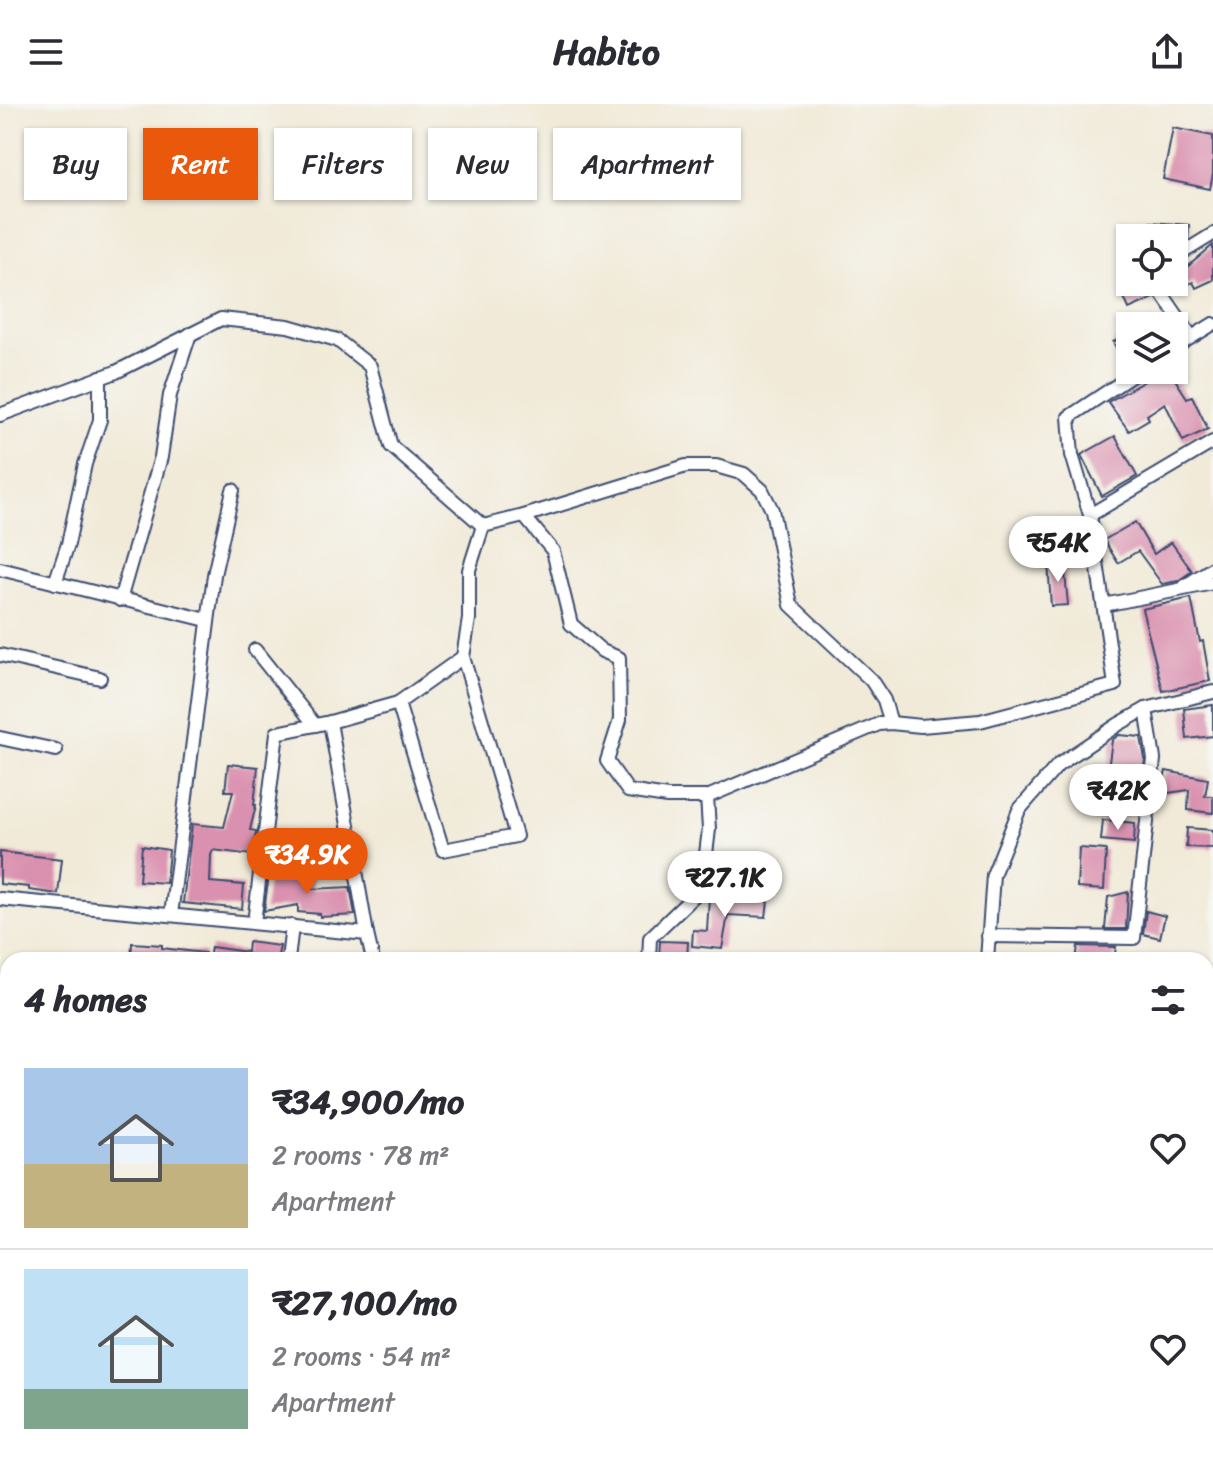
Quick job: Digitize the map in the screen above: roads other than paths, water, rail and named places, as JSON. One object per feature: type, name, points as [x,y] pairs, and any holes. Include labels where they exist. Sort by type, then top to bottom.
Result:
[{"type":"street","points":[[1188,249],[1213,234]]},
{"type":"street","points":[[1164,296],[1191,336]]},
{"type":"street","points":[[0,415],[100,377],[221,319],[288,326],[337,340],[370,366],[391,446],[483,526]]},
{"type":"street","points":[[1188,338],[1213,324]]},
{"type":"street","points":[[120,600],[161,457],[170,395],[190,334]]},
{"type":"street","points":[[55,583],[68,544],[85,464],[100,420],[100,377]]},
{"type":"street","points":[[524,516],[553,551],[571,624],[602,651],[619,658],[620,720],[607,761],[628,791],[667,797],[707,797],[879,724],[921,726],[980,721],[1115,685],[1090,515],[1072,455],[1069,417],[1119,384]]},
{"type":"street","points":[[1090,515],[1213,442]]},
{"type":"street","points":[[483,526],[686,466],[716,466],[744,474],[762,490],[772,510],[791,605],[871,680],[884,700],[891,723]]},
{"type":"street","points":[[171,915],[207,620],[233,490]]},
{"type":"street","points":[[398,703],[443,850],[516,836],[463,657],[469,619],[469,570],[483,526]]},
{"type":"street","points":[[1179,589],[1213,568]]},
{"type":"street","points":[[0,569],[207,620]]},
{"type":"street","points":[[1104,605],[1213,583]]},
{"type":"street","points":[[255,650],[315,725]]},
{"type":"street","points":[[0,655],[100,678]]},
{"type":"street","points":[[254,923],[277,733],[398,703],[463,657]]},
{"type":"street","points":[[987,952],[993,875],[1019,810],[1058,765],[1146,709],[1213,692]]},
{"type":"street","points":[[988,936],[1134,938],[1154,759],[1146,709]]},
{"type":"street","points":[[330,722],[371,952]]},
{"type":"street","points":[[0,738],[56,750]]},
{"type":"street","points":[[649,952],[650,938],[702,888],[709,829],[707,797]]},
{"type":"street","points":[[0,899],[367,934]]},
{"type":"street","points":[[289,952],[292,926]]}]
